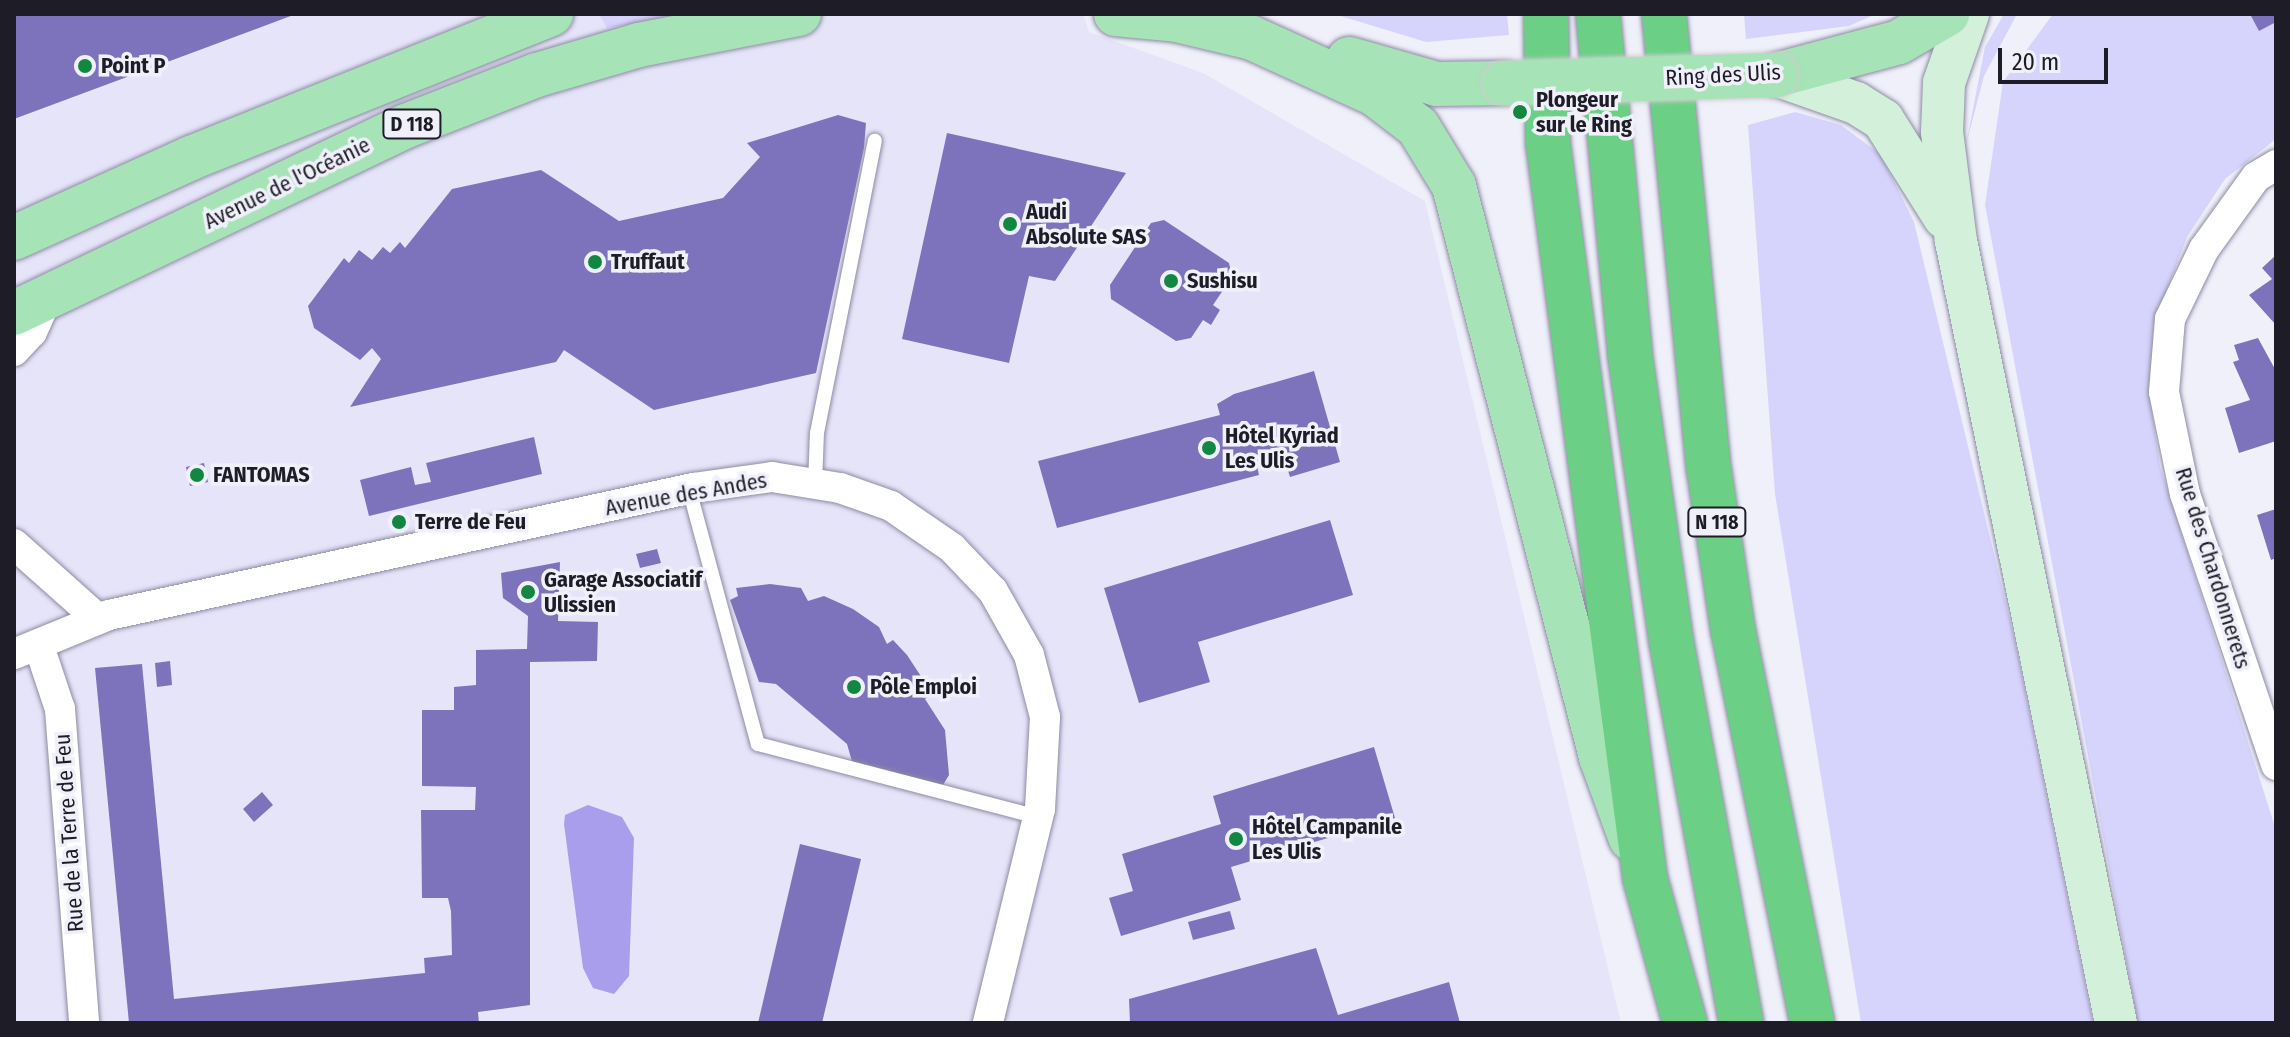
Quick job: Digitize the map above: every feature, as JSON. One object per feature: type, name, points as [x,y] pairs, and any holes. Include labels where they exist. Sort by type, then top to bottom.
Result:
[{"type":"highway","points":[[1546,14],[1548,143],[1645,878],[1685,1023]]},
{"type":"highway","name":"N 118","points":[[1598,14],[1630,355],[1671,640],[1741,1023]]},
{"type":"highway","name":"N 118","points":[[1664,14],[1714,499],[1733,630],[1812,1023]]},
{"type":"main road","name":"D 118","points":[[14,238],[191,158],[551,14]]},
{"type":"main road","name":"Avenue de l'Océanie","points":[[30,305],[406,126],[537,75],[639,45],[799,14]]},
{"type":"main road","points":[[1116,14],[1177,20],[1252,38],[1375,94],[1418,127],[1454,186],[1601,757],[1645,878]]},
{"type":"main road","name":"Ring des Ulis","points":[[1253,16],[1335,55],[1402,77],[1437,84],[1776,75],[1899,42],[1947,14]]},
{"type":"main road","points":[[1968,14],[1944,83],[1942,132],[1956,241],[2116,1023]]},
{"type":"main road","points":[[1776,75],[1856,103],[1883,120],[1921,173],[1956,241]]},
{"type":"street","name":"Rue des Chardonnerets","points":[[2276,165],[2256,177],[2204,249],[2170,319],[2164,392],[2185,494],[2276,765]]},
{"type":"street","points":[[14,351],[32,332],[30,305]]},
{"type":"street","name":"Avenue des Andes","points":[[20,652],[97,618],[689,489],[772,477],[815,484],[905,514],[952,548],[993,591],[1029,655],[1045,717],[1038,817],[988,1023]]},
{"type":"street","points":[[14,544],[97,618]]},
{"type":"street","name":"Rue de la Terre de Feu","points":[[20,652],[60,709],[84,1023]]},
{"type":"lane","points":[[815,484],[817,433],[875,141]]},
{"type":"lane","points":[[689,489],[758,744],[1038,817]]},
{"type":"shaded area","points":[[14,14],[1083,14],[1089,32],[1203,73],[1425,201],[1621,1023],[14,1023]]},
{"type":"shaded area","points":[[599,14],[688,14],[607,28]]},
{"type":"shaded area","points":[[1334,14],[1507,14],[1509,35],[1426,42]]},
{"type":"shaded area","points":[[1744,14],[1876,14],[1849,26],[1746,39]]},
{"type":"shaded area","points":[[2004,14],[2017,14],[1984,76],[1966,145],[1985,47]]},
{"type":"shaded area","points":[[2053,14],[2276,14],[2276,139],[2225,179],[2187,237],[2154,324],[2151,405],[2160,466],[2276,830],[2276,1023],[2138,1023],[1985,205],[2003,82]]},
{"type":"shaded area","points":[[1795,112],[1841,125],[1881,155],[1914,222],[2014,637],[2093,1023],[1861,1023],[1775,494],[1748,125]]},
{"type":"shaded area","points":[[588,805],[622,817],[634,838],[629,976],[614,994],[593,988],[583,968],[564,824],[565,815]]},
{"type":"building","name":"Point P","points":[[14,14],[296,14],[14,119]]},
{"type":"building","points":[[2250,14],[2276,14],[2276,22],[2259,31]]},
{"type":"building","name":"Truffaut","points":[[838,115],[866,123],[864,148],[816,373],[654,410],[564,350],[556,362],[350,407],[381,359],[372,348],[360,360],[314,328],[308,306],[344,258],[349,263],[359,250],[372,260],[383,247],[390,253],[400,242],[405,248],[452,189],[541,170],[619,221],[723,198],[760,157],[747,143]]},
{"type":"building","name":"Audi Absolute SAS","points":[[947,133],[1126,173],[1055,281],[1029,276],[1009,363],[902,339]]},
{"type":"building","name":"Sushisu","points":[[1164,220],[1229,263],[1232,277],[1213,305],[1220,310],[1211,325],[1203,320],[1191,338],[1176,341],[1111,299],[1110,285],[1151,223]]},
{"type":"building","points":[[2276,255],[2276,325],[2249,295],[2272,279],[2262,268]]},
{"type":"building","points":[[2258,338],[2276,371],[2276,441],[2239,453],[2225,408],[2250,400],[2233,362],[2239,360],[2234,345]]},
{"type":"building","name":"Hôtel Kyriad Les Ulis","points":[[1314,371],[1340,462],[1290,477],[1284,458],[1257,466],[1259,475],[1057,528],[1038,461],[1220,415],[1217,404],[1234,394]]},
{"type":"building","points":[[534,437],[542,474],[369,516],[360,480],[411,467],[415,485],[431,482],[426,463]]},
{"type":"building","name":"FANTOMAS","points":[[204,463],[208,482],[190,486],[186,467]]},
{"type":"building","points":[[2276,509],[2276,558],[2271,560],[2257,515]]},
{"type":"building","points":[[1330,520],[1353,595],[1198,642],[1210,682],[1139,703],[1104,588]]},
{"type":"building","points":[[657,549],[661,563],[640,568],[636,554]]},
{"type":"building","points":[[560,562],[558,621],[598,622],[597,661],[530,662],[530,1005],[478,1012],[479,1023],[129,1023],[95,668],[142,664],[174,999],[425,973],[424,958],[452,955],[451,911],[448,898],[422,898],[421,810],[475,810],[476,787],[422,786],[422,710],[454,710],[454,687],[476,685],[476,650],[527,649],[528,616],[503,598],[501,573]]},
{"type":"building","name":"Pôle Emploi","points":[[770,584],[801,588],[808,601],[824,596],[853,609],[879,627],[887,644],[893,640],[907,655],[932,693],[925,699],[945,730],[949,775],[943,785],[853,765],[847,744],[776,684],[759,682],[730,600],[738,596],[736,588]]},
{"type":"building","points":[[170,661],[172,685],[157,687],[155,663]]},
{"type":"building","name":"Hôtel Campanile Les Ulis","points":[[1374,747],[1395,818],[1231,867],[1241,900],[1121,936],[1109,898],[1133,891],[1122,854],[1221,824],[1213,796]]},
{"type":"building","points":[[262,792],[273,805],[254,822],[243,809]]},
{"type":"building","points":[[800,844],[861,859],[822,1023],[758,1023]]},
{"type":"building","points":[[1230,911],[1235,929],[1193,940],[1188,922]]},
{"type":"building","points":[[1316,948],[1338,1015],[1449,982],[1460,1023],[1130,1023],[1129,999]]},
{"type":"place","name":"Point P","points":[[85,66]]},
{"type":"place","name":"Plongeur sur le Ring","points":[[1520,112]]},
{"type":"place","name":"Audi Absolute SAS","points":[[1010,224]]},
{"type":"place","name":"Truffaut","points":[[595,262]]},
{"type":"place","name":"Sushisu","points":[[1171,281]]},
{"type":"place","name":"Hôtel Kyriad Les Ulis","points":[[1209,448]]},
{"type":"place","name":"FANTOMAS","points":[[197,475]]},
{"type":"place","name":"Terre de Feu","points":[[399,522]]},
{"type":"place","name":"Garage Associatif Ulissien","points":[[528,592]]},
{"type":"place","name":"Pôle Emploi","points":[[854,687]]},
{"type":"place","name":"Hôtel Campanile Les Ulis","points":[[1236,839]]}]
